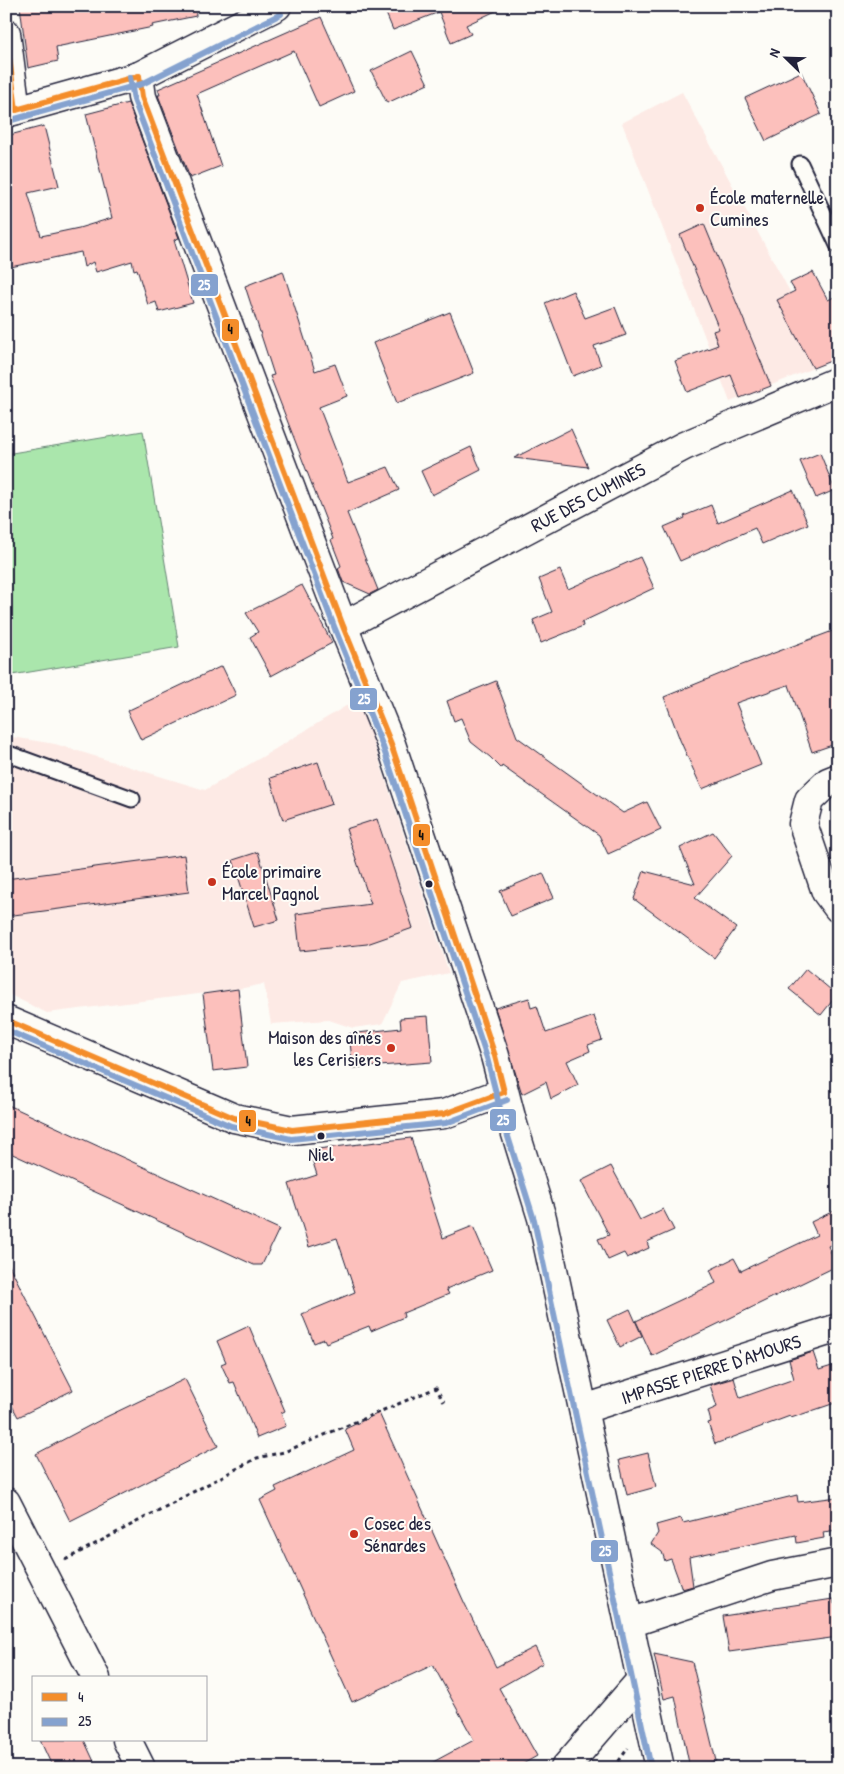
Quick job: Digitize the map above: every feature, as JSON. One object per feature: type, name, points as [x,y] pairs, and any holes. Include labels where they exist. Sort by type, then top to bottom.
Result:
[{"type":"street","points":[[6,34],[11,111],[139,76],[277,6]]},
{"type":"street","points":[[139,76],[142,97],[343,626],[391,744],[492,1046],[512,1121],[542,1218],[660,1768]]},
{"type":"street","name":"RUE DES CUMINES","points":[[343,626],[684,446],[838,380]]},
{"type":"street","points":[[838,778],[828,782],[809,800],[803,824],[826,892],[838,908]]},
{"type":"street","points":[[6,1020],[234,1118],[292,1130],[444,1114],[504,1092]]},
{"type":"street","name":"IMPASSE PIERRE D'AMOURS","points":[[584,1409],[838,1328]]},
{"type":"street","points":[[6,1502],[95,1676]]},
{"type":"street","points":[[630,1623],[772,1576],[838,1563]]},
{"type":"street","points":[[565,1768],[642,1680]]},
{"type":"street","points":[[129,1742],[142,1768]]},
{"type":"lane","points":[[800,164],[838,245]]},
{"type":"lane","points":[[6,752],[132,799]]},
{"type":"path","points":[[42,1572],[257,1458],[284,1452],[436,1388],[444,1402]]},
{"type":"shaded area","name":"École maternelle Cumines","points":[[682,92],[828,362],[730,402],[622,123]]},
{"type":"shaded area","name":"École primaire Marcel Pagnol","points":[[359,698],[449,973],[402,983],[382,1024],[353,1028],[329,1020],[271,1024],[264,984],[238,989],[47,1013],[6,993],[6,736],[55,744],[205,790]]},
{"type":"green space","points":[[143,431],[179,647],[6,676],[6,454]]},
{"type":"building","points":[[20,6],[195,6],[196,16],[56,47],[58,61],[28,68]]},
{"type":"building","points":[[383,6],[506,6],[466,25],[471,34],[451,43],[439,12],[393,30]]},
{"type":"building","points":[[321,17],[354,91],[319,107],[294,51],[197,94],[221,166],[190,178],[158,95],[160,95],[158,89]]},
{"type":"building","points":[[412,51],[428,84],[387,103],[371,71]]},
{"type":"building","points":[[801,72],[821,114],[766,141],[745,98]]},
{"type":"building","points":[[128,103],[179,238],[174,240],[193,303],[159,312],[156,302],[148,305],[137,269],[134,270],[132,261],[96,272],[93,262],[84,267],[81,252],[6,268],[6,136],[44,126],[59,186],[28,193],[41,236],[79,228],[112,218],[86,114]]},
{"type":"building","points":[[704,224],[771,386],[740,398],[731,375],[687,392],[675,361],[718,345],[713,331],[719,329],[680,235]]},
{"type":"building","points":[[283,271],[315,371],[335,364],[347,396],[319,407],[348,482],[388,467],[399,490],[347,513],[378,590],[370,594],[343,582],[338,568],[341,566],[331,540],[333,539],[270,376],[274,375],[245,286]]},
{"type":"building","points":[[813,272],[828,300],[838,295],[838,358],[813,368],[777,300],[795,291],[790,283]]},
{"type":"building","points":[[573,291],[585,318],[615,307],[626,335],[594,346],[601,365],[573,376],[545,303]]},
{"type":"building","points":[[450,312],[474,373],[397,403],[373,343]]},
{"type":"building","points":[[571,429],[588,467],[514,458]]},
{"type":"building","points":[[471,447],[481,470],[432,495],[421,471]]},
{"type":"building","points":[[820,453],[835,490],[816,498],[800,461]]},
{"type":"building","points":[[793,490],[808,524],[762,544],[755,528],[680,561],[664,527],[711,505],[718,523]]},
{"type":"building","points":[[640,557],[654,588],[582,622],[583,626],[541,643],[533,620],[552,612],[539,579],[560,570],[568,589]]},
{"type":"building","points":[[302,585],[332,643],[271,676],[250,637],[258,632],[246,613]]},
{"type":"building","points":[[838,629],[838,743],[812,752],[788,685],[736,703],[761,765],[702,789],[680,740],[664,697]]},
{"type":"building","points":[[222,666],[236,695],[141,740],[127,711]]},
{"type":"building","points":[[496,681],[517,737],[623,813],[647,802],[661,830],[608,854],[599,835],[502,766],[501,768],[471,742],[461,718],[454,721],[447,701]]},
{"type":"building","points":[[318,762],[332,804],[283,820],[270,778]]},
{"type":"building","points":[[377,819],[413,928],[367,944],[300,951],[296,914],[371,904],[346,829]]},
{"type":"building","points":[[713,832],[732,856],[695,898],[736,928],[714,958],[634,899],[644,871],[695,884],[680,848]]},
{"type":"building","points":[[258,852],[279,920],[254,927],[233,860]]},
{"type":"building","points":[[184,855],[189,892],[6,916],[6,879]]},
{"type":"building","points":[[543,873],[554,898],[511,916],[500,891]]},
{"type":"building","points":[[806,969],[837,995],[821,1015],[789,989]]},
{"type":"building","points":[[238,989],[247,1067],[213,1071],[203,994]]},
{"type":"building","points":[[529,998],[531,1008],[537,1006],[546,1033],[594,1016],[602,1040],[588,1045],[590,1051],[567,1061],[578,1085],[551,1099],[546,1082],[522,1094],[495,1008]]},
{"type":"building","name":"Maison des aînés les Cerisiers","points":[[428,1016],[432,1062],[353,1068],[349,1034],[401,1028],[400,1018]]},
{"type":"building","points":[[6,1104],[279,1229],[262,1265],[254,1265],[6,1151]]},
{"type":"building","points":[[411,1138],[443,1238],[473,1226],[492,1270],[446,1289],[449,1294],[403,1313],[404,1317],[371,1331],[369,1326],[326,1343],[324,1339],[314,1343],[302,1314],[355,1292],[337,1238],[309,1247],[289,1184],[317,1175],[309,1150]]},
{"type":"building","points":[[611,1166],[640,1220],[663,1209],[674,1230],[647,1242],[649,1248],[627,1258],[624,1253],[608,1260],[598,1239],[609,1235],[581,1181]]},
{"type":"building","points":[[838,1209],[838,1242],[828,1246],[837,1266],[652,1356],[636,1321],[716,1283],[710,1270],[734,1258],[741,1271],[817,1235],[811,1222]]},
{"type":"building","points":[[6,1259],[73,1390],[18,1417],[6,1394]]},
{"type":"building","points":[[630,1309],[642,1336],[620,1347],[607,1320]]},
{"type":"building","points":[[249,1326],[285,1411],[281,1413],[286,1426],[257,1438],[234,1382],[230,1383],[221,1364],[226,1362],[217,1341]]},
{"type":"building","points":[[813,1352],[819,1370],[832,1366],[838,1381],[838,1402],[791,1418],[790,1416],[715,1444],[708,1423],[711,1422],[708,1411],[717,1407],[710,1385],[734,1378],[740,1398],[794,1379],[789,1360]]},
{"type":"building","points":[[185,1379],[218,1446],[70,1521],[36,1454],[104,1418]]},
{"type":"building","name":"Cosec des Sénardes","points":[[379,1413],[464,1602],[496,1667],[535,1647],[543,1663],[499,1688],[537,1756],[516,1768],[422,1768],[474,1740],[433,1665],[352,1702],[260,1500],[277,1491],[275,1487],[354,1450],[345,1429]]},
{"type":"building","points":[[648,1453],[656,1487],[627,1495],[619,1460]]},
{"type":"building","points":[[797,1495],[798,1502],[838,1497],[838,1530],[823,1532],[824,1538],[797,1543],[796,1535],[689,1557],[693,1586],[682,1589],[671,1559],[665,1561],[662,1552],[651,1544],[658,1533],[656,1525],[681,1518],[683,1523]]},
{"type":"building","points":[[833,1599],[834,1604],[838,1604],[838,1637],[729,1652],[723,1616]]},
{"type":"building","points":[[654,1654],[692,1662],[716,1761],[690,1768],[675,1696],[664,1699]]},
{"type":"building","points":[[41,1742],[85,1742],[97,1768],[53,1768]]},
{"type":"transit line","name":"25","points":[[8,121],[142,84],[281,14]]},
{"type":"transit line","name":"4","points":[[6,35],[16,110]]},
{"type":"transit line","name":"4","points":[[139,76],[142,97],[343,626],[391,744],[495,1056],[504,1092]]},
{"type":"transit line","name":"4","points":[[16,110],[139,76]]},
{"type":"transit line","name":"25","points":[[130,77],[134,100],[335,629],[383,747],[487,1058],[504,1124],[534,1220],[651,1768]]},
{"type":"transit line","name":"4","points":[[6,1020],[234,1118],[292,1130],[444,1114],[504,1092]]},
{"type":"transit line","name":"25","points":[[6,1030],[231,1126],[291,1139],[446,1123],[507,1100]]},
{"type":"place","name":"École maternelle Cumines","points":[[700,208]]},
{"type":"place","name":"École primaire Marcel Pagnol","points":[[212,882]]},
{"type":"place","name":"Maison des aînés les Cerisiers","points":[[391,1048]]},
{"type":"place","name":"Niel","points":[[321,1136]]},
{"type":"place","name":"Cosec des Sénardes","points":[[354,1534]]}]
